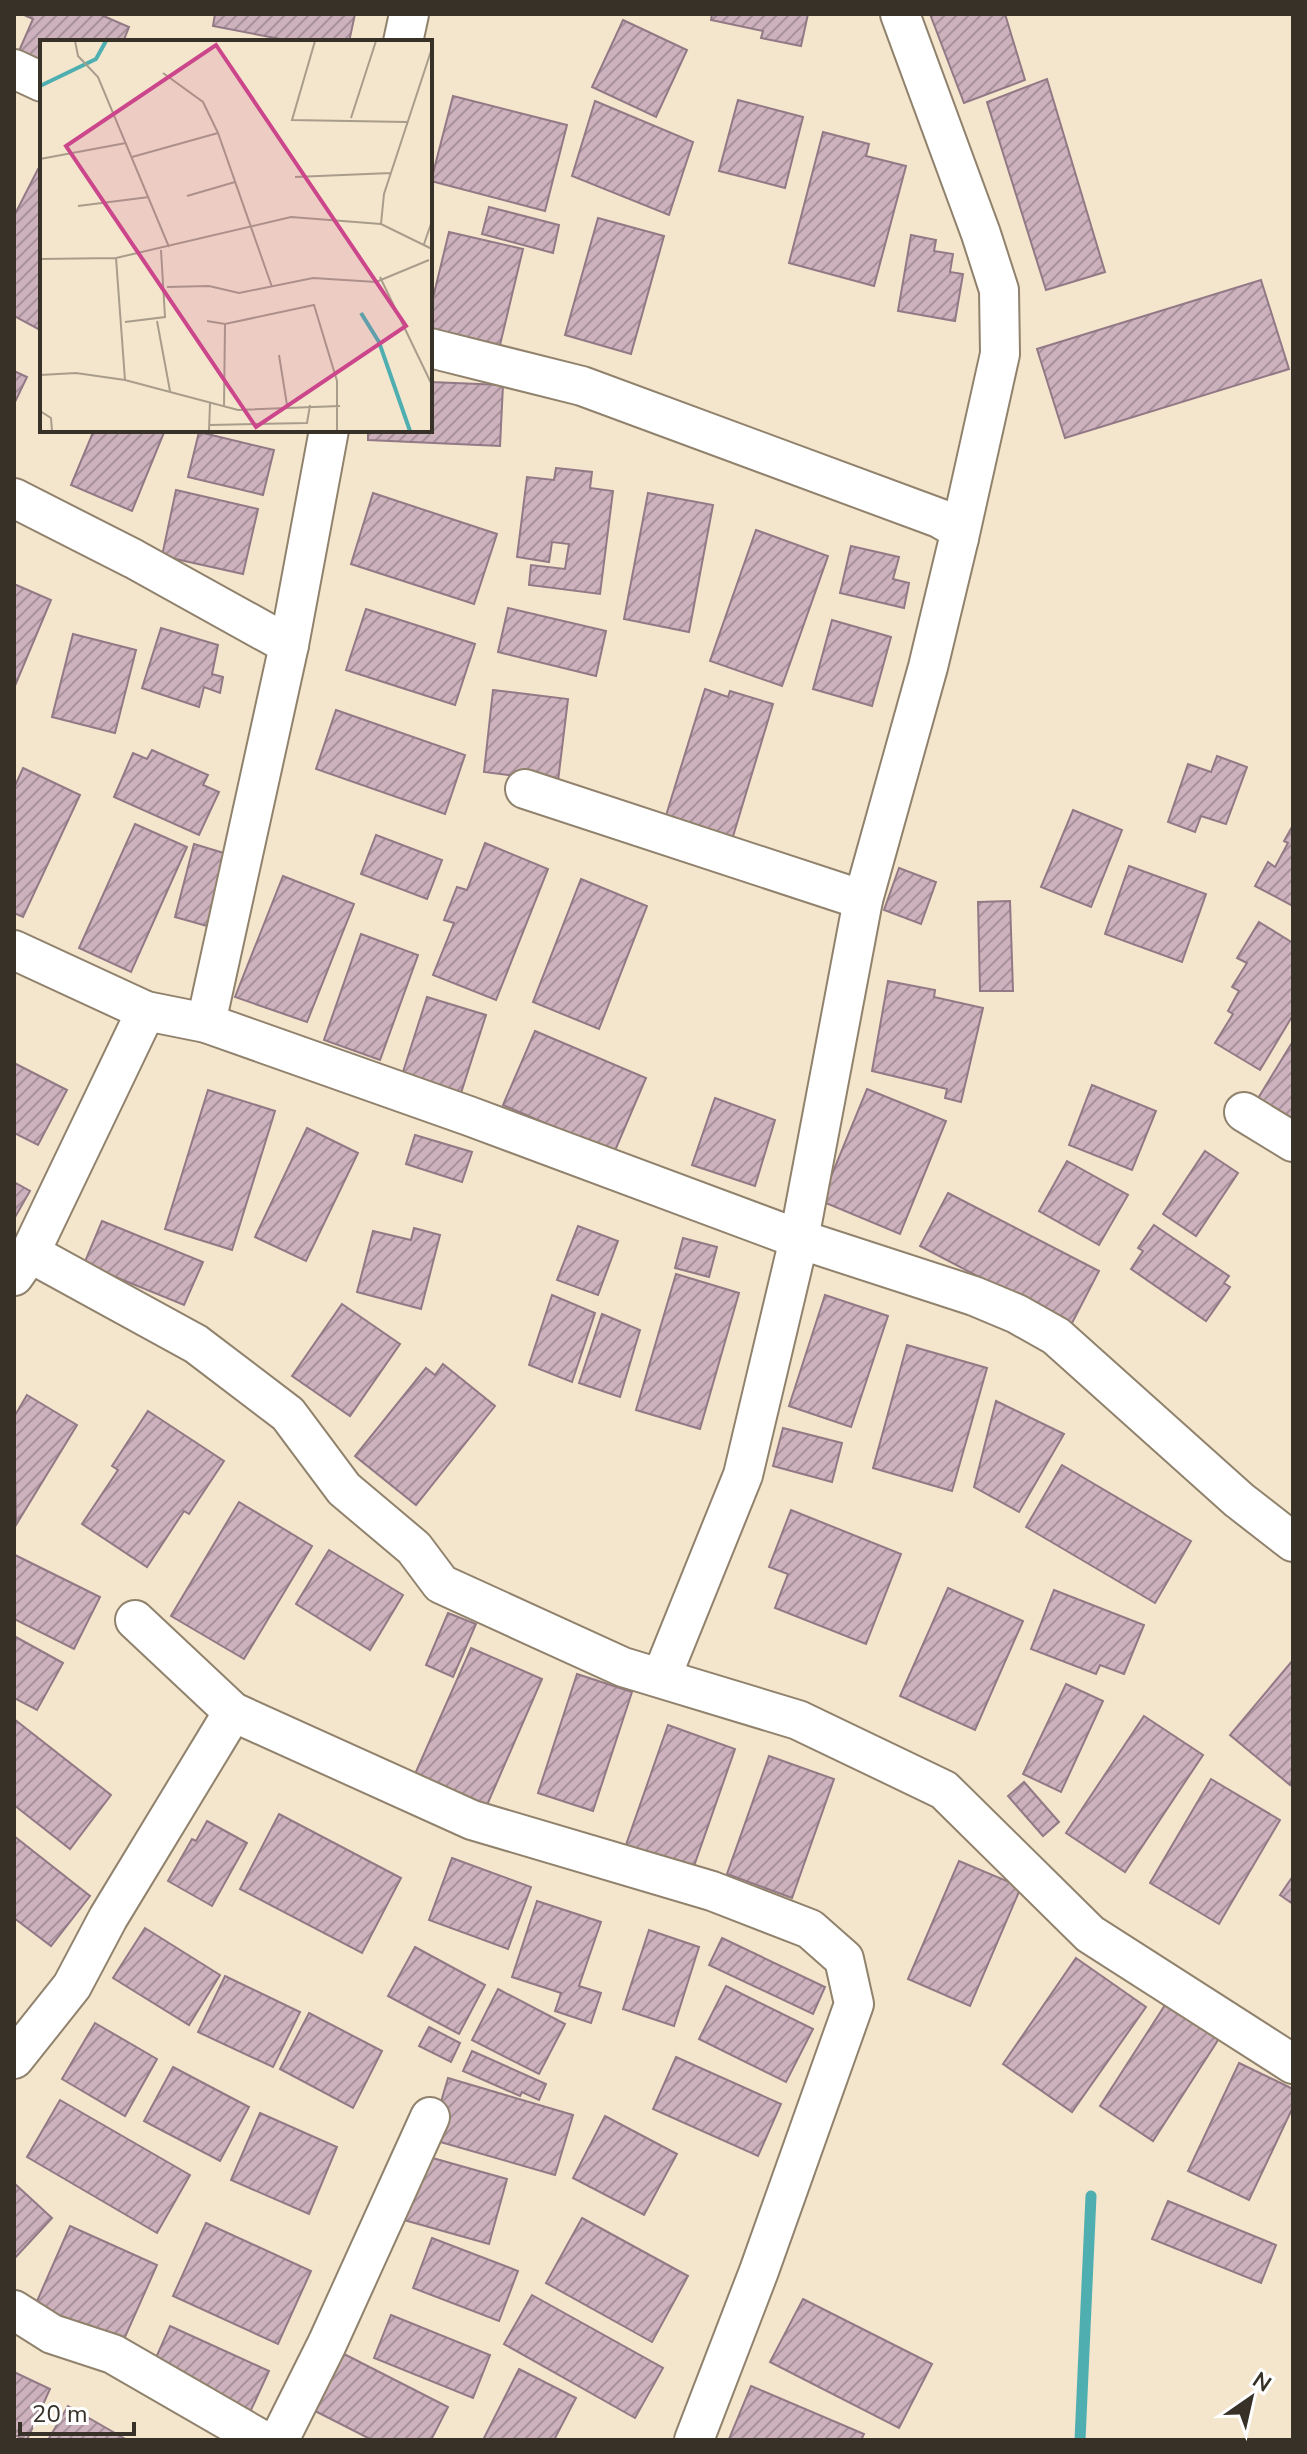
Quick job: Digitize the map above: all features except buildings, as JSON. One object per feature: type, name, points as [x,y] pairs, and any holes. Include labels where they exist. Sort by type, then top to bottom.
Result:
[{"type":"street","points":[[403,40],[409,14]]},
{"type":"street","points":[[661,1678],[743,1475],[799,1239],[863,900],[928,667],[1000,354],[999,290],[900,14]]},
{"type":"street","points":[[14,69],[40,81]]},
{"type":"street","points":[[432,348],[582,386],[939,518],[953,526],[959,538]]},
{"type":"street","points":[[206,1023],[289,645],[329,432]]},
{"type":"street","points":[[14,498],[134,559],[289,645]]},
{"type":"street","points":[[525,789],[863,900]]},
{"type":"street","points":[[14,950],[146,1011],[206,1023],[469,1116],[799,1239],[974,1296],[1017,1314],[1056,1336],[1239,1500],[1293,1542]]},
{"type":"street","points":[[146,1011],[22,1264],[196,1344],[288,1414],[344,1489],[414,1548],[441,1584],[623,1667],[798,1720],[944,1790],[1090,1934],[1293,2064]]},
{"type":"street","points":[[1244,1112],[1293,1142]]},
{"type":"street","points":[[135,1620],[233,1712],[472,1820],[712,1891],[810,1929],[844,1959],[854,2004],[759,2271],[694,2440]]},
{"type":"street","points":[[14,2059],[72,1986],[108,1918],[233,1712]]},
{"type":"street","points":[[279,2440],[327,2344],[430,2117]]},
{"type":"street","points":[[14,2310],[52,2334],[113,2354],[262,2440]]},
{"type":"waterway","points":[[1080,2440],[1091,2196]]}]
